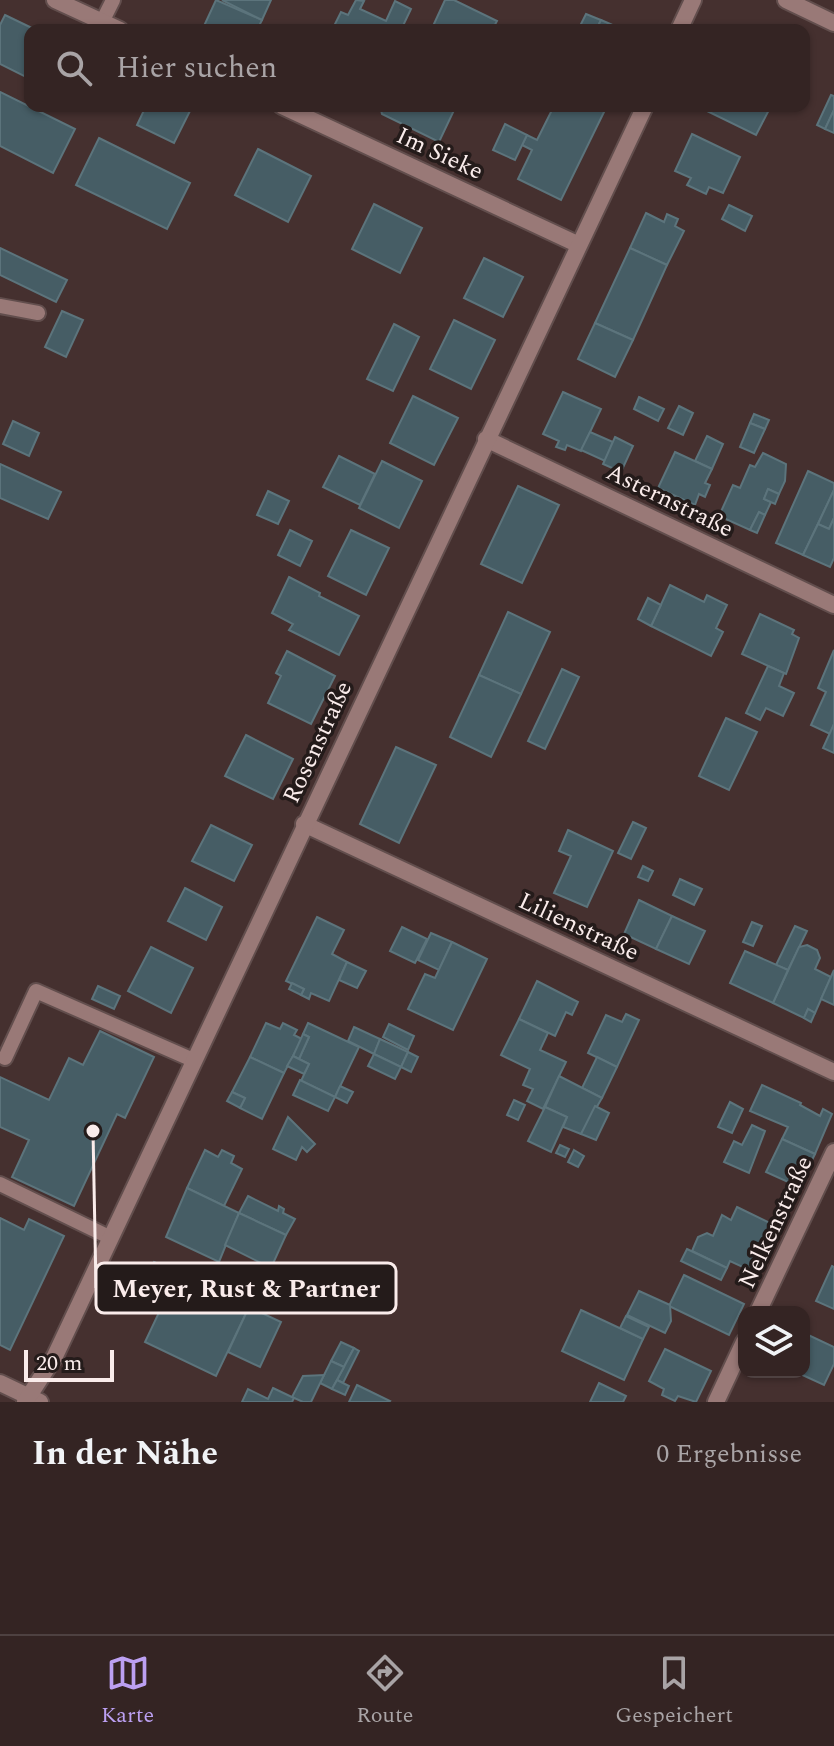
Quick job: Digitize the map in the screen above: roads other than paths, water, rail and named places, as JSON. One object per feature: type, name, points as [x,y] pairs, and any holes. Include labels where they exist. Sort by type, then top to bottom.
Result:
[{"type":"street","points":[[55,0],[106,24]]},
{"type":"street","points":[[682,24],[693,0]]},
{"type":"street","points":[[786,0],[834,23]]},
{"type":"street","name":"Im Sieke","points":[[295,112],[577,244]]},
{"type":"street","name":"Rosenstraße","points":[[31,1400],[55,1356],[577,244],[642,112]]},
{"type":"street","name":"Asternstraße","points":[[486,439],[834,605]]},
{"type":"street","name":"Lilienstraße","points":[[304,824],[834,1072]]},
{"type":"street","name":"Nelkenstraße","points":[[761,1306],[834,1152]]},
{"type":"street","points":[[716,1402],[738,1355]]},
{"type":"street","points":[[0,1383],[31,1400]]},
{"type":"lane","points":[[102,22],[113,0]]},
{"type":"lane","points":[[0,306],[38,313]]},
{"type":"lane","points":[[5,1058],[36,991],[193,1060]]},
{"type":"lane","points":[[0,1184],[109,1237]]},
{"type":"place","name":"Meyer, Rust & Partner","points":[[93,1131]]}]
